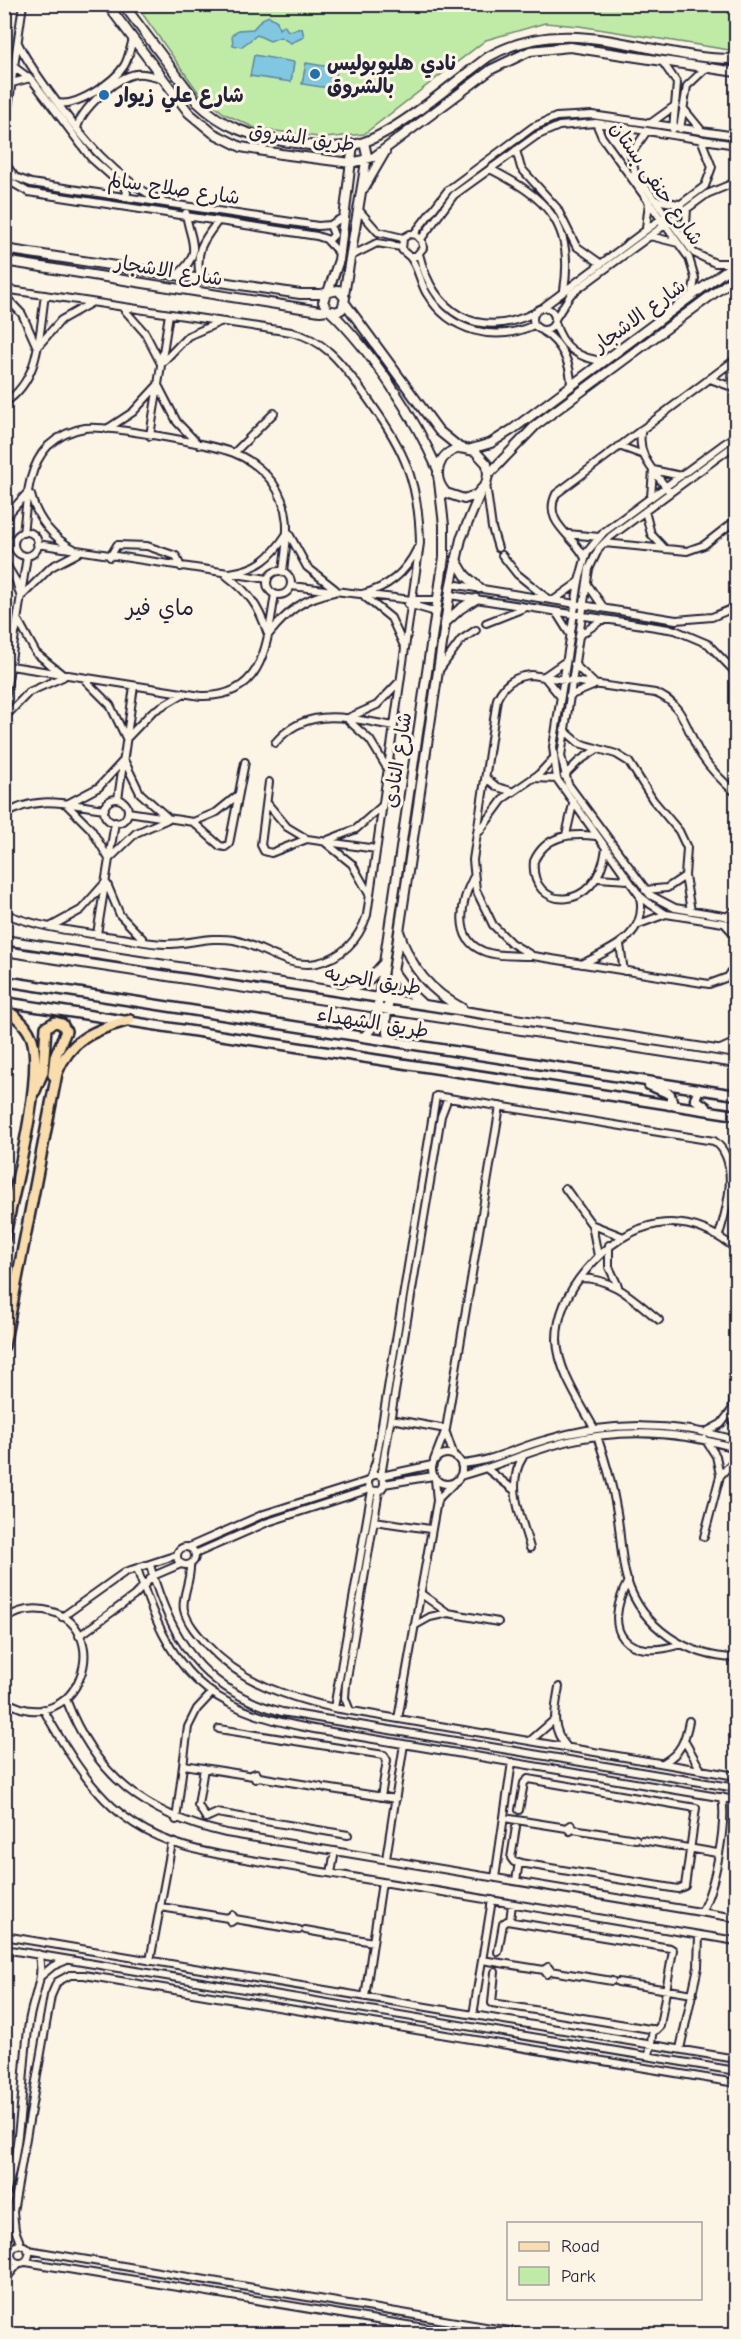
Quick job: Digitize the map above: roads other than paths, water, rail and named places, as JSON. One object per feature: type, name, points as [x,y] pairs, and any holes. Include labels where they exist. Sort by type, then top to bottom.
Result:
[{"type":"main road","name":"طريق الشهداء","points":[[4,981],[736,1095]]},
{"type":"main road","name":"طريق الشهداء","points":[[4,1002],[736,1115]]},
{"type":"main road","points":[[4,1009],[20,1019],[31,1037],[34,1051],[32,1095],[4,1240]]},
{"type":"main road","points":[[4,1346],[54,1083],[60,1064],[80,1039],[98,1029],[130,1020]]},
{"type":"main road","points":[[32,1095],[43,1072],[46,1028],[55,1022],[62,1024],[66,1031],[53,1062],[54,1083]]},
{"type":"main road","points":[[641,1080],[670,1094],[672,1101],[669,1105]]},
{"type":"main road","points":[[699,1089],[694,1096],[696,1102],[719,1112]]},
{"type":"street","points":[[4,78],[15,4]]},
{"type":"street","points":[[4,136],[23,4]]},
{"type":"street","name":"طريق الشروق","points":[[106,4],[172,91],[201,125],[241,147],[351,163],[366,161],[492,69],[530,51],[570,47],[736,72]]},
{"type":"street","name":"طريق الشروق","points":[[123,4],[182,83],[210,115],[241,132],[308,145],[363,142],[386,131],[488,57],[535,38],[569,35],[736,59]]},
{"type":"street","points":[[58,103],[79,102],[117,74],[127,59],[133,39]]},
{"type":"street","points":[[18,43],[58,103],[98,154],[118,174],[168,204]]},
{"type":"street","points":[[662,61],[677,83],[677,127],[680,136]]},
{"type":"street","points":[[14,67],[30,78],[82,148],[127,190],[125,197]]},
{"type":"street","points":[[672,135],[683,108],[687,86],[707,68]]},
{"type":"street","points":[[77,129],[86,108],[127,76],[140,74],[163,79]]},
{"type":"street","points":[[12,83],[30,78]]},
{"type":"street","points":[[172,91],[182,83]]},
{"type":"street","points":[[651,123],[676,104]]},
{"type":"street","points":[[683,108],[701,131]]},
{"type":"street","points":[[358,209],[374,230],[403,238],[414,234],[448,190],[544,122],[579,114],[736,136]]},
{"type":"street","points":[[409,256],[419,254],[423,248],[421,238],[448,201],[536,136],[559,126],[596,123],[736,145]]},
{"type":"street","name":"شارع حنفى بستان","points":[[596,123],[602,137],[682,242],[707,261],[736,263]]},
{"type":"street","name":"شارع حنفى بستان","points":[[647,131],[633,148],[631,161],[635,173],[652,201]]},
{"type":"street","points":[[419,254],[433,290],[446,306],[463,317],[483,324],[503,324],[534,313],[705,186],[712,174],[711,161],[701,139]]},
{"type":"street","points":[[329,310],[340,311],[345,299],[366,161],[363,142]]},
{"type":"street","points":[[353,144],[340,254],[323,302],[350,332],[402,403],[425,442],[438,470],[439,482],[446,493],[458,499],[470,498],[484,488]]},
{"type":"street","points":[[360,198],[377,164],[391,144]]},
{"type":"street","points":[[516,150],[521,168],[557,208],[576,246],[600,263]]},
{"type":"street","name":"شارع صلاح سالم","points":[[4,162],[9,171],[22,181],[318,226],[330,225]]},
{"type":"street","points":[[490,169],[535,194],[558,223],[566,246],[564,290]]},
{"type":"street","name":"شارع صلاح سالم","points":[[4,178],[28,192],[317,236],[328,241]]},
{"type":"street","points":[[543,330],[550,328],[571,294],[713,190],[736,182]]},
{"type":"street","points":[[646,229],[652,201],[680,204]]},
{"type":"street","points":[[177,275],[188,265],[194,246],[186,216],[188,207]]},
{"type":"street","points":[[650,236],[682,242],[687,209]]},
{"type":"street","points":[[340,254],[328,241],[334,232],[330,225],[345,216]]},
{"type":"street","points":[[200,279],[200,246],[207,233],[218,221]]},
{"type":"street","points":[[373,244],[371,235],[374,230]]},
{"type":"street","points":[[414,234],[421,238]]},
{"type":"street","points":[[401,247],[403,238]]},
{"type":"street","points":[[351,256],[381,242],[401,247],[409,256],[432,301],[444,314],[462,326],[495,334],[519,332],[534,325]]},
{"type":"street","name":"شارع حنفى بستان","points":[[682,242],[694,271],[692,296]]},
{"type":"street","name":"شارع الاشجار","points":[[4,249],[300,294],[327,293]]},
{"type":"street","name":"شارع الاشجار","points":[[4,261],[320,311],[329,310]]},
{"type":"street","name":"شارع الاشجار","points":[[470,449],[499,439],[736,263]]},
{"type":"street","points":[[135,281],[136,269]]},
{"type":"street","name":"شارع الاشجار","points":[[488,475],[536,425],[736,277]]},
{"type":"street","points":[[4,289],[300,334],[318,342],[340,360],[400,447],[415,491],[420,543],[369,896],[363,925],[351,944],[334,957],[313,963],[291,963],[247,944],[222,939],[197,939],[168,944],[50,928],[4,913]]},
{"type":"street","points":[[327,293],[338,290],[433,424],[460,448]]},
{"type":"street","points":[[4,295],[27,322],[37,348]]},
{"type":"street","points":[[4,403],[15,395],[28,378],[37,348],[45,295]]},
{"type":"street","points":[[37,348],[61,320],[94,302]]},
{"type":"street","points":[[121,307],[145,333],[161,365]]},
{"type":"street","points":[[542,308],[552,312],[561,338],[569,349],[585,358],[604,361]]},
{"type":"street","points":[[534,313],[534,325]]},
{"type":"street","points":[[150,436],[169,314]]},
{"type":"street","points":[[161,365],[188,336],[222,322]]},
{"type":"street","points":[[534,325],[543,330],[564,353],[570,369],[571,386]]},
{"type":"street","points":[[585,558],[558,526],[552,514],[556,494],[734,360]]},
{"type":"street","points":[[710,379],[734,390],[734,360]]},
{"type":"street","points":[[107,429],[133,412],[158,384]]},
{"type":"street","points":[[158,384],[171,413],[199,445]]},
{"type":"street","points":[[234,453],[274,413]]},
{"type":"street","points":[[14,543],[23,533],[29,489],[37,461],[58,438],[77,430],[107,429],[234,453],[260,469],[273,484],[285,508],[288,532],[283,571]]},
{"type":"street","points":[[642,429],[642,454],[667,490]]},
{"type":"street","points":[[551,600],[583,582],[591,561],[604,543],[645,511],[681,476],[736,435]]},
{"type":"street","points":[[736,444],[667,490],[650,498],[598,537],[585,558],[578,615],[578,637],[561,756],[561,778],[645,890],[662,903],[726,920],[736,925]]},
{"type":"street","points":[[619,446],[642,454]]},
{"type":"street","points":[[438,470],[445,455],[460,448],[470,449],[484,459],[488,475],[484,488],[492,528],[500,551],[518,574],[551,600]]},
{"type":"street","points":[[653,470],[681,476]]},
{"type":"street","points":[[650,498],[653,470]]},
{"type":"street","name":"شارع النادى","points":[[364,1037],[375,1024],[438,600],[444,536],[439,482]]},
{"type":"street","name":"شارع النادى","points":[[395,1042],[386,1027],[387,1009],[455,559],[472,510],[484,488]]},
{"type":"street","points":[[4,519],[29,489]]},
{"type":"street","points":[[29,489],[44,524],[58,538],[82,552]]},
{"type":"street","points":[[645,511],[651,534],[668,550]]},
{"type":"street","points":[[604,543],[681,552],[698,548],[736,520]]},
{"type":"street","points":[[224,574],[248,570],[261,564],[273,555],[288,532]]},
{"type":"street","points":[[288,532],[307,567],[338,591]]},
{"type":"street","points":[[23,533],[33,535],[37,546]]},
{"type":"street","points":[[567,534],[598,537]]},
{"type":"street","points":[[4,541],[14,543]]},
{"type":"street","points":[[14,543],[18,553],[27,556]]},
{"type":"street","points":[[359,594],[377,589],[400,574],[412,560],[420,543]]},
{"type":"street","points":[[110,556],[117,545],[147,546],[176,556],[181,567]]},
{"type":"street","points":[[37,546],[268,581]]},
{"type":"street","points":[[5,704],[27,556],[37,546]]},
{"type":"street","points":[[21,599],[44,573],[58,562],[82,552]]},
{"type":"street","points":[[455,559],[465,575],[479,588]]},
{"type":"street","points":[[4,561],[16,581],[21,599]]},
{"type":"street","points":[[268,581],[276,571],[283,571],[289,575],[291,584]]},
{"type":"street","points":[[224,574],[251,597],[259,609],[268,634]]},
{"type":"street","points":[[268,581],[270,590],[275,594],[283,594],[291,584]]},
{"type":"street","points":[[583,582],[605,609]]},
{"type":"street","points":[[291,584],[412,602],[427,598],[438,600]]},
{"type":"street","points":[[452,584],[685,620],[712,617],[736,608]]},
{"type":"street","points":[[268,634],[297,604],[311,597],[338,591]]},
{"type":"street","points":[[10,668],[185,694],[217,696],[243,685],[260,664],[275,594]]},
{"type":"street","points":[[359,594],[379,606],[391,618],[405,649]]},
{"type":"street","points":[[450,595],[684,632],[708,644],[722,655],[736,673]]},
{"type":"street","points":[[446,622],[476,599]]},
{"type":"street","points":[[412,602],[420,609],[436,612]]},
{"type":"street","points":[[486,623],[528,607]]},
{"type":"street","points":[[555,611],[571,636]]},
{"type":"street","points":[[729,611],[736,614]]},
{"type":"street","points":[[578,615],[571,636],[553,759],[573,804],[628,880],[640,896],[666,914]]},
{"type":"street","points":[[578,637],[603,619]]},
{"type":"street","points":[[18,620],[36,653],[66,676]]},
{"type":"street","points":[[4,635],[16,630]]},
{"type":"street","points":[[439,669],[461,640],[476,630]]},
{"type":"street","points":[[736,636],[736,664]]},
{"type":"street","points":[[722,655],[736,654]]},
{"type":"street","points":[[543,677],[567,660]]},
{"type":"street","points":[[574,664],[584,676],[597,685]]},
{"type":"street","points":[[4,717],[29,692],[66,676]]},
{"type":"street","points":[[736,793],[704,759],[680,711],[669,700],[655,693],[543,677],[518,677],[502,690],[497,699],[477,835],[474,878],[463,912],[463,928],[467,938],[485,952],[533,956],[709,984],[728,977],[736,964]]},
{"type":"street","points":[[543,677],[554,686],[561,698]]},
{"type":"street","points":[[83,679],[110,705],[126,740]]},
{"type":"street","points":[[346,719],[376,705],[400,681]]},
{"type":"street","points":[[569,696],[597,685]]},
{"type":"street","points":[[118,799],[134,686]]},
{"type":"street","points":[[126,740],[152,712],[185,694]]},
{"type":"street","points":[[275,743],[288,730],[304,720],[322,716],[394,726]]},
{"type":"street","points":[[420,718],[425,722],[430,719]]},
{"type":"street","points":[[346,719],[370,740],[388,770]]},
{"type":"street","points":[[564,730],[579,743],[616,754],[629,762],[653,800],[679,831],[687,848],[685,876],[691,911]]},
{"type":"street","points":[[417,733],[428,734]]},
{"type":"street","points":[[533,778],[561,778],[579,761],[597,750]]},
{"type":"street","points":[[66,804],[99,787],[124,759]]},
{"type":"street","points":[[124,759],[140,794],[170,819]]},
{"type":"street","points":[[477,835],[492,812],[511,791],[533,778],[553,759]]},
{"type":"street","points":[[193,822],[220,846],[227,846],[245,762]]},
{"type":"street","points":[[486,778],[497,787],[511,791]]},
{"type":"street","points":[[269,782],[261,845],[264,851],[271,853],[307,839]]},
{"type":"street","points":[[128,812],[193,822],[217,812],[238,795]]},
{"type":"street","points":[[118,799],[126,803],[128,812],[123,820],[115,822],[107,818],[105,809],[109,801],[118,799]]},
{"type":"street","points":[[4,816],[32,803],[105,809]]},
{"type":"street","points":[[267,803],[287,826],[307,839],[376,849]]},
{"type":"street","points":[[66,804],[91,829],[109,859]]},
{"type":"street","points":[[566,836],[573,804]]},
{"type":"street","points":[[323,841],[356,829],[382,806]]},
{"type":"street","points":[[109,859],[136,833],[170,819]]},
{"type":"street","points":[[98,934],[115,822]]},
{"type":"street","points":[[596,836],[566,836],[549,841],[534,861],[534,875],[543,890],[557,898],[571,898],[587,891],[598,878],[606,849]]},
{"type":"street","points":[[323,841],[352,864],[369,896]]},
{"type":"street","points":[[645,890],[667,888],[685,876]]},
{"type":"street","points":[[474,878],[480,902],[493,925],[511,943],[533,956]]},
{"type":"street","points":[[598,878],[628,880]]},
{"type":"street","points":[[50,928],[81,910],[106,881]]},
{"type":"street","points":[[106,881],[120,915],[146,941]]},
{"type":"street","points":[[639,924],[640,896]]},
{"type":"street","points":[[726,920],[736,909]]},
{"type":"street","points":[[582,964],[620,945],[639,924],[666,914],[726,920],[736,918]]},
{"type":"street","points":[[726,920],[736,936]]},
{"type":"street","points":[[399,932],[408,955],[422,976],[444,997],[471,1012]]},
{"type":"street","name":"طريق الحريه","points":[[4,940],[736,1053]]},
{"type":"street","points":[[620,945],[624,971]]},
{"type":"street","name":"طريق الحريه","points":[[4,951],[736,1063]]},
{"type":"street","points":[[344,992],[366,982],[383,963]]},
{"type":"street","points":[[393,970],[405,989],[423,1004]]},
{"type":"street","points":[[717,1050],[736,1042]]},
{"type":"street","points":[[350,1711],[345,1691],[374,1521],[374,1490],[369,1478],[376,1461],[434,1097],[714,1141],[729,1161],[731,1171],[719,1235]]},
{"type":"street","points":[[384,1484],[381,1476],[441,1116],[448,1098]]},
{"type":"street","points":[[398,1719],[430,1529],[437,1501],[433,1463],[446,1429],[500,1106]]},
{"type":"street","points":[[565,1188],[592,1225],[598,1256]]},
{"type":"street","points":[[594,1428],[565,1372],[557,1341],[562,1308],[580,1278],[609,1245],[621,1236],[648,1226],[670,1223],[692,1225],[719,1235],[736,1249]]},
{"type":"street","points":[[592,1225],[621,1236]]},
{"type":"street","points":[[609,1245],[609,1267],[618,1287]]},
{"type":"street","points":[[580,1278],[600,1280],[618,1287],[659,1320]]},
{"type":"street","points":[[736,1377],[732,1411],[736,1432]]},
{"type":"street","points":[[705,1436],[721,1424],[732,1411]]},
{"type":"street","points":[[391,1419],[446,1429]]},
{"type":"street","points":[[461,1464],[486,1460],[544,1440],[594,1428],[638,1426],[736,1440]]},
{"type":"street","points":[[446,1429],[453,1456],[461,1464]]},
{"type":"street","points":[[736,1448],[705,1436],[638,1433],[597,1436],[570,1441],[524,1456],[447,1485],[434,1478],[384,1484],[374,1490],[293,1512],[195,1554],[190,1565],[189,1584],[184,1599],[184,1613],[217,1655],[235,1670],[275,1692],[333,1708],[736,1776]]},
{"type":"street","points":[[597,1436],[614,1498],[628,1581],[648,1618],[681,1644],[711,1655],[736,1658]]},
{"type":"street","points":[[704,1537],[720,1476],[716,1456],[705,1436]]},
{"type":"street","points":[[62,1617],[125,1572],[177,1555],[180,1550],[264,1514],[369,1478],[433,1463],[445,1454],[453,1456]]},
{"type":"street","points":[[524,1456],[515,1472],[514,1490],[530,1548]]},
{"type":"street","points":[[720,1476],[736,1458]]},
{"type":"street","points":[[437,1501],[458,1479],[461,1464]]},
{"type":"street","points":[[487,1469],[514,1490]]},
{"type":"street","points":[[333,1708],[374,1490]]},
{"type":"street","points":[[374,1521],[430,1529]]},
{"type":"street","points":[[189,1547],[195,1554]]},
{"type":"street","points":[[177,1555],[182,1564]]},
{"type":"street","points":[[79,1636],[132,1598],[153,1576],[182,1564],[190,1565]]},
{"type":"street","points":[[150,1565],[172,1629],[186,1650],[207,1674],[231,1692],[254,1703],[315,1718],[736,1788]]},
{"type":"street","points":[[137,1568],[158,1627],[176,1657],[212,1693],[236,1708],[262,1719],[736,1800]]},
{"type":"street","points":[[628,1581],[616,1609],[619,1630],[625,1639],[642,1650],[653,1651],[681,1644]]},
{"type":"street","points":[[420,1593],[448,1613]]},
{"type":"street","points":[[132,1598],[148,1603]]},
{"type":"street","points":[[4,1700],[21,1708],[43,1709],[66,1699],[80,1681],[85,1658],[79,1636],[62,1617],[36,1609],[6,1616]]},
{"type":"street","points":[[414,1626],[430,1617],[448,1613],[498,1622]]},
{"type":"street","points":[[559,1687],[554,1720],[558,1735],[567,1747]]},
{"type":"street","points":[[176,1820],[190,1721],[212,1693]]},
{"type":"street","points":[[66,1699],[86,1743],[106,1770],[146,1803],[176,1820],[226,1833],[736,1918]]},
{"type":"street","points":[[43,1709],[74,1764],[93,1789],[135,1824],[172,1843],[195,1850],[331,1874],[736,1941]]},
{"type":"street","points":[[314,1729],[315,1718]]},
{"type":"street","points":[[530,1741],[554,1720]]},
{"type":"street","points":[[663,1763],[676,1754],[685,1742],[689,1721]]},
{"type":"street","points":[[219,1729],[384,1755],[387,1760],[381,1797]]},
{"type":"street","points":[[685,1742],[701,1770]]},
{"type":"street","points":[[386,1859],[404,1744]]},
{"type":"street","points":[[495,1878],[513,1762]]},
{"type":"street","points":[[184,1765],[396,1799]]},
{"type":"street","points":[[204,1768],[198,1805],[206,1818],[217,1813],[348,1835]]},
{"type":"street","points":[[516,1827],[511,1858],[519,1862],[681,1889],[685,1886],[697,1810],[691,1806],[528,1779],[524,1781],[519,1810]]},
{"type":"street","points":[[691,1806],[693,1792]]},
{"type":"street","points":[[701,1912],[709,1897],[723,1813],[722,1797]]},
{"type":"street","points":[[504,1818],[717,1853]]},
{"type":"street","points":[[150,1961],[172,1843]]},
{"type":"street","points":[[331,1874],[335,1851]]},
{"type":"street","points":[[516,1881],[519,1862]]},
{"type":"street","points":[[365,1997],[382,1882]]},
{"type":"street","points":[[473,2015],[492,1900]]},
{"type":"street","points":[[510,1921],[512,1904]]},
{"type":"street","points":[[160,1907],[373,1942]]},
{"type":"street","points":[[495,1972],[492,2003],[653,2030],[660,2026],[673,1950],[510,1921],[504,1923],[498,1952]]},
{"type":"street","points":[[680,2049],[701,1949],[699,1935]]},
{"type":"street","points":[[4,1936],[736,2059]]},
{"type":"street","points":[[4,1949],[736,2071]]},
{"type":"street","points":[[4,2200],[22,2108],[30,2012],[40,1976],[38,1954]]},
{"type":"street","points":[[40,1976],[53,1966],[68,1960]]},
{"type":"street","points":[[482,1960],[693,1994]]},
{"type":"street","points":[[157,1975],[159,1963]]},
{"type":"street","points":[[17,2246],[14,2212],[53,1989],[70,1974],[736,2083]]},
{"type":"street","points":[[412,2017],[414,2005]]},
{"type":"street","points":[[649,2056],[653,2030]]},
{"type":"street","points":[[4,2246],[17,2246],[28,2250],[527,2334]]},
{"type":"street","points":[[11,2259],[10,2253],[17,2246]]},
{"type":"street","points":[[26,2262],[28,2250]]},
{"type":"street","points":[[4,2255],[18,2264]]},
{"type":"street","points":[[4,2281],[18,2264],[26,2262],[458,2334]]},
{"type":"street","points":[[348,2316],[350,2305]]},
{"type":"water","points":[[269,16],[277,21],[279,29],[284,25],[288,31],[302,28],[304,37],[291,43],[280,37],[270,41],[257,35],[241,47],[233,45],[232,35],[238,30],[253,29],[262,19]]},
{"type":"water","points":[[254,55],[294,62],[291,82],[250,76]]},
{"type":"water","points":[[306,63],[337,68],[334,89],[302,84]]},
{"type":"place","name":"نادي هليوبوليس بالشروق","points":[[315,74]]},
{"type":"place","name":"شارع علي زيوار","points":[[104,95]]},
{"type":"district","name":"ماي فير","points":[[160,607]]}]
